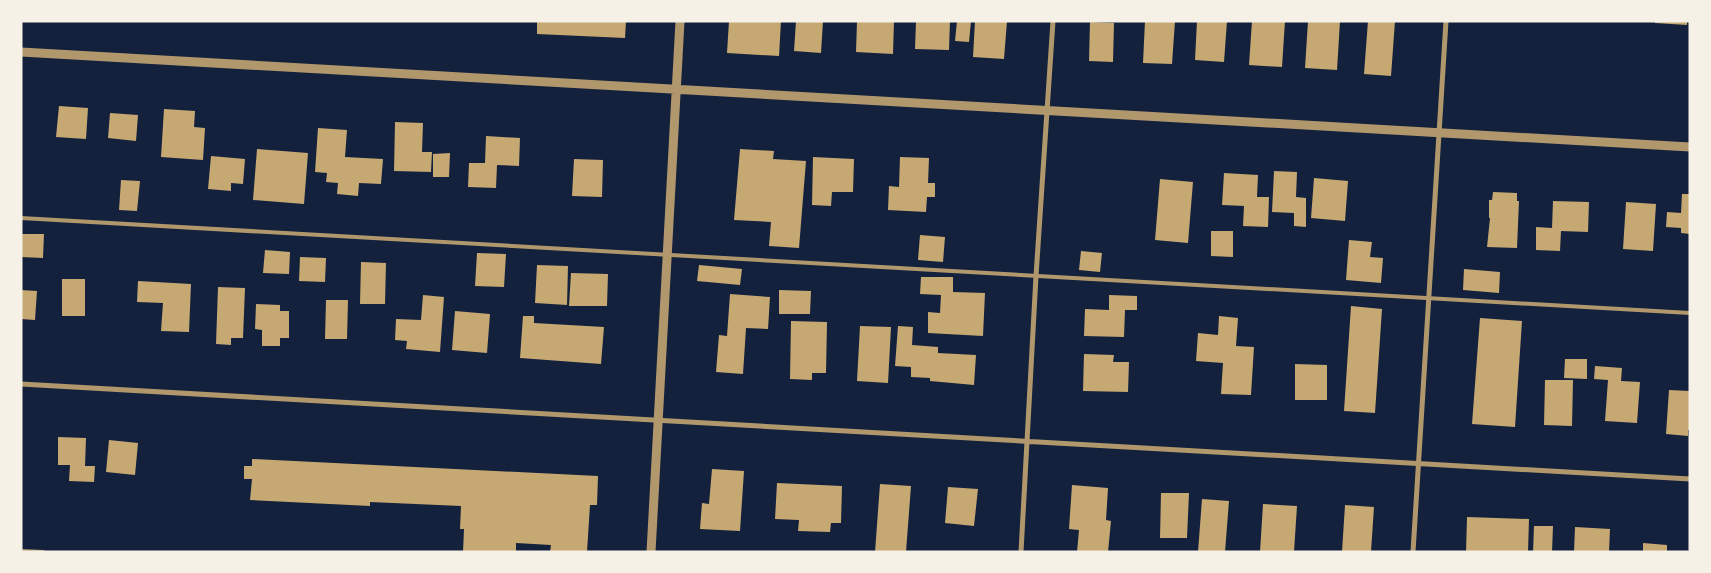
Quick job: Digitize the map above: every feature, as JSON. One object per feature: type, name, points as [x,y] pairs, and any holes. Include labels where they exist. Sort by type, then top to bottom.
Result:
[{"type":"street","points":[[652,552],[680,21]]},
{"type":"street","points":[[1021,552],[1036,276],[1053,21]]},
{"type":"street","points":[[1413,552],[1446,21]]},
{"type":"street","points":[[21,52],[1690,147]]},
{"type":"street","points":[[21,384],[1690,478]]},
{"type":"lane","points":[[21,218],[1690,313]]},
{"type":"lane","points":[[21,550],[42,552]]},
{"type":"building","points":[[537,21],[626,21],[625,38],[537,34]]},
{"type":"building","points":[[729,21],[781,21],[779,56],[727,53]]},
{"type":"building","points":[[796,21],[823,21],[821,53],[794,51]]},
{"type":"building","points":[[857,21],[894,21],[893,54],[856,52]]},
{"type":"building","points":[[916,21],[950,21],[949,50],[915,49]]},
{"type":"building","points":[[957,21],[971,21],[969,42],[955,41]]},
{"type":"building","points":[[975,21],[1007,21],[1004,59],[973,57]]},
{"type":"building","points":[[1145,21],[1175,21],[1172,64],[1143,63]]},
{"type":"building","points":[[1197,21],[1227,21],[1224,62],[1195,60]]},
{"type":"building","points":[[1252,21],[1285,21],[1282,67],[1249,65]]},
{"type":"building","points":[[1308,21],[1340,21],[1337,70],[1305,68]]},
{"type":"building","points":[[1368,21],[1395,21],[1391,76],[1364,74]]},
{"type":"building","points":[[1655,21],[1687,21],[1687,25],[1655,23]]},
{"type":"building","points":[[1090,22],[1114,23],[1113,62],[1089,61]]},
{"type":"building","points":[[59,106],[88,108],[86,139],[56,137]]},
{"type":"building","points":[[164,109],[195,111],[194,127],[205,128],[203,160],[161,157]]},
{"type":"building","points":[[110,113],[138,115],[136,141],[108,138]]},
{"type":"building","points":[[395,122],[423,123],[422,152],[432,152],[431,172],[394,171]]},
{"type":"building","points":[[318,128],[347,130],[345,157],[383,159],[381,184],[359,183],[358,196],[337,194],[338,183],[326,182],[327,173],[315,172]]},
{"type":"building","points":[[486,136],[520,138],[519,166],[497,165],[496,188],[468,187],[469,163],[485,163]]},
{"type":"building","points":[[257,149],[308,153],[304,204],[253,200]]},
{"type":"building","points":[[740,149],[774,151],[773,159],[806,161],[799,248],[769,246],[771,222],[734,220]]},
{"type":"building","points":[[450,153],[449,177],[433,177],[433,154]]},
{"type":"building","points":[[211,156],[245,159],[243,184],[231,183],[231,191],[208,189]]},
{"type":"building","points":[[813,157],[854,159],[853,192],[832,192],[831,206],[812,205]]},
{"type":"building","points":[[900,157],[929,158],[928,183],[935,183],[935,197],[927,197],[926,212],[888,210],[889,186],[899,187]]},
{"type":"building","points":[[574,159],[603,160],[602,197],[572,196]]},
{"type":"building","points":[[1274,171],[1297,172],[1296,197],[1306,198],[1306,227],[1294,226],[1294,213],[1272,212]]},
{"type":"building","points":[[1224,173],[1258,175],[1257,197],[1269,197],[1268,227],[1243,226],[1244,206],[1222,205]]},
{"type":"building","points":[[1314,178],[1348,181],[1345,221],[1311,218]]},
{"type":"building","points":[[1160,179],[1193,182],[1188,243],[1155,240]]},
{"type":"building","points":[[121,180],[140,181],[137,211],[119,210]]},
{"type":"building","points":[[1493,192],[1517,193],[1517,201],[1519,201],[1517,248],[1487,247],[1490,218],[1489,200],[1492,200]]},
{"type":"building","points":[[1682,194],[1690,194],[1690,234],[1681,233],[1681,228],[1666,227],[1667,212],[1681,213]]},
{"type":"building","points":[[1553,201],[1589,202],[1588,232],[1561,231],[1560,251],[1536,250],[1536,227],[1552,228]]},
{"type":"building","points":[[1626,202],[1656,204],[1653,251],[1623,249]]},
{"type":"building","points":[[1211,231],[1233,231],[1233,257],[1211,256]]},
{"type":"building","points":[[21,234],[44,234],[43,258],[21,257]]},
{"type":"building","points":[[920,235],[945,237],[943,262],[918,260]]},
{"type":"building","points":[[1349,240],[1372,242],[1370,257],[1383,258],[1381,283],[1346,280]]},
{"type":"building","points":[[265,250],[290,252],[289,274],[263,273]]},
{"type":"building","points":[[1081,251],[1102,253],[1100,272],[1079,270]]},
{"type":"building","points":[[477,253],[506,254],[504,287],[475,286]]},
{"type":"building","points":[[300,257],[326,258],[325,282],[299,281]]},
{"type":"building","points":[[361,262],[386,263],[385,304],[360,304]]},
{"type":"building","points":[[537,265],[568,266],[567,305],[535,303]]},
{"type":"building","points":[[699,265],[742,269],[740,285],[697,281]]},
{"type":"building","points":[[1464,269],[1500,272],[1499,293],[1463,290]]},
{"type":"building","points":[[571,273],[608,274],[607,306],[569,306]]},
{"type":"building","points":[[921,277],[953,277],[953,292],[985,293],[983,336],[928,333],[928,312],[940,313],[941,295],[920,294]]},
{"type":"building","points":[[62,279],[85,279],[85,316],[62,316]]},
{"type":"building","points":[[138,281],[191,284],[189,332],[161,331],[163,303],[137,302]]},
{"type":"building","points":[[218,287],[245,288],[243,338],[231,338],[231,345],[216,344]]},
{"type":"building","points":[[21,290],[37,291],[35,320],[21,319]]},
{"type":"building","points":[[779,290],[811,291],[810,314],[779,314]]},
{"type":"building","points":[[730,294],[770,297],[768,329],[746,328],[743,374],[716,372],[719,335],[727,336]]},
{"type":"building","points":[[423,295],[444,297],[440,352],[406,349],[407,341],[395,340],[396,319],[421,320]]},
{"type":"building","points":[[1109,295],[1137,296],[1137,310],[1125,310],[1124,337],[1084,336],[1085,309],[1109,310]]},
{"type":"building","points":[[326,300],[348,300],[347,339],[325,339]]},
{"type":"building","points":[[256,304],[280,305],[280,311],[289,311],[289,338],[280,338],[280,346],[262,346],[262,330],[255,329]]},
{"type":"building","points":[[1351,306],[1382,309],[1375,413],[1344,411]]},
{"type":"building","points":[[455,311],[490,314],[487,353],[452,350]]},
{"type":"building","points":[[523,316],[534,316],[534,323],[604,327],[601,364],[520,358]]},
{"type":"building","points":[[1219,316],[1238,318],[1236,346],[1254,347],[1251,395],[1221,394],[1223,363],[1196,361],[1198,333],[1218,335]]},
{"type":"building","points":[[1480,318],[1522,321],[1515,427],[1472,424]]},
{"type":"building","points":[[791,321],[827,322],[826,373],[812,373],[812,380],[790,379]]},
{"type":"building","points":[[860,326],[891,327],[888,383],[857,381]]},
{"type":"building","points":[[898,326],[913,327],[912,345],[938,347],[938,353],[976,355],[974,385],[930,381],[930,378],[911,377],[911,367],[895,366]]},
{"type":"building","points":[[1084,354],[1114,355],[1113,362],[1129,362],[1128,392],[1083,391]]},
{"type":"building","points":[[1565,359],[1587,359],[1587,379],[1564,378]]},
{"type":"building","points":[[1295,364],[1327,365],[1327,400],[1295,400]]},
{"type":"building","points":[[1595,366],[1622,368],[1621,381],[1640,382],[1637,423],[1605,421],[1608,380],[1594,379]]},
{"type":"building","points":[[1545,380],[1573,380],[1572,426],[1544,425]]},
{"type":"building","points":[[1669,390],[1690,391],[1690,430],[1688,430],[1688,436],[1666,434]]},
{"type":"building","points":[[58,437],[86,438],[85,466],[95,466],[94,482],[69,481],[70,465],[58,465]]},
{"type":"building","points":[[109,440],[138,443],[135,475],[106,472]]},
{"type":"building","points":[[252,459],[598,476],[597,505],[590,505],[587,552],[550,552],[551,545],[516,543],[516,552],[463,552],[464,529],[460,529],[461,506],[370,502],[370,506],[250,500],[252,479],[244,479],[244,466],[252,466]]},
{"type":"building","points":[[712,469],[744,471],[740,531],[700,529],[702,503],[709,504]]},
{"type":"building","points":[[777,483],[842,486],[841,523],[831,523],[830,532],[798,531],[799,520],[775,519]]},
{"type":"building","points":[[880,484],[911,486],[906,552],[875,552]]},
{"type":"building","points":[[1072,485],[1108,488],[1106,520],[1111,521],[1108,552],[1077,552],[1079,530],[1069,529]]},
{"type":"building","points":[[948,487],[978,489],[974,526],[945,523]]},
{"type":"building","points":[[1161,493],[1189,493],[1187,538],[1160,538]]},
{"type":"building","points":[[1202,499],[1229,501],[1225,552],[1198,552]]},
{"type":"building","points":[[1263,504],[1297,506],[1294,552],[1260,552]]},
{"type":"building","points":[[1345,505],[1374,507],[1371,552],[1342,552]]},
{"type":"building","points":[[1467,517],[1529,519],[1528,552],[1466,552]]},
{"type":"building","points":[[1534,526],[1553,526],[1552,552],[1533,552]]},
{"type":"building","points":[[1575,527],[1610,529],[1609,552],[1574,552]]},
{"type":"building","points":[[1643,543],[1667,545],[1667,552],[1643,552]]}]
